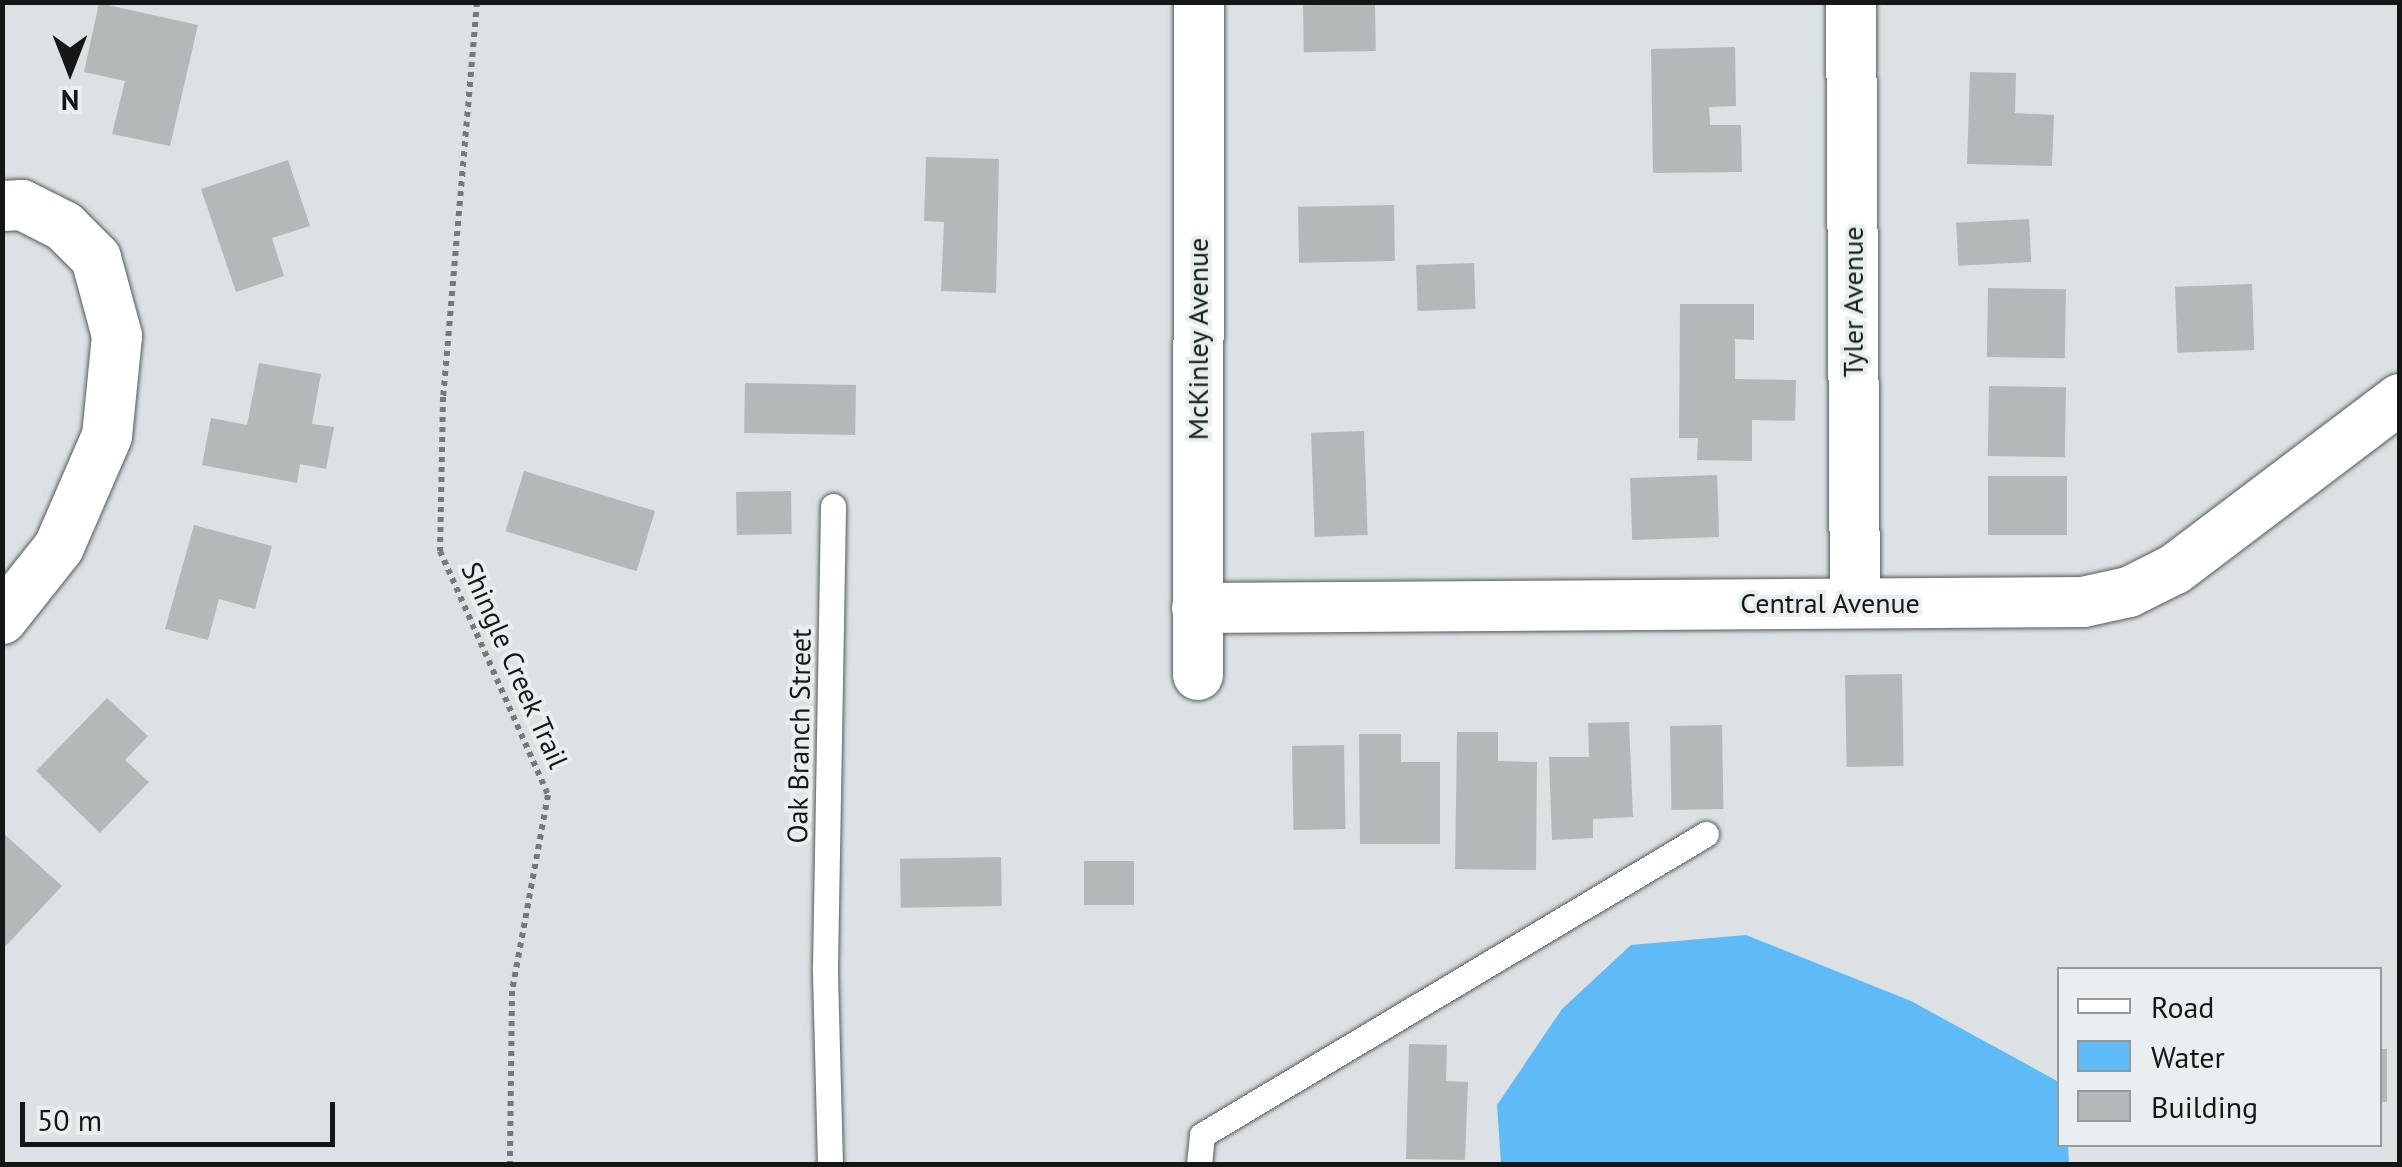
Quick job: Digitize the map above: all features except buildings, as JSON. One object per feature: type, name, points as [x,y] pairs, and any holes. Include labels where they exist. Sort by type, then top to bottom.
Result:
[{"type":"street","name":"McKinley Avenue","points":[[1198,675],[1199,2]]},
{"type":"street","name":"Tyler Avenue","points":[[1850,2],[1855,602]]},
{"type":"street","points":[[2,206],[22,206],[64,226],[96,258],[117,336],[107,436],[59,547],[2,618]]},
{"type":"street","name":"Central Avenue","points":[[1198,608],[2083,602],[2129,592],[2175,568],[2400,399]]},
{"type":"lane","name":"Oak Branch Street","points":[[830,1164],[825,967],[833,506]]},
{"type":"lane","points":[[1198,1164],[1202,1135],[1706,834]]},
{"type":"path","name":"Shingle Creek Trail","points":[[477,2],[444,397],[440,551],[548,795],[512,991],[510,1164]]},
{"type":"water","points":[[1746,935],[1911,1001],[2057,1081],[2057,1147],[2068,1147],[2069,1164],[1501,1164],[1497,1105],[1562,1009],[1631,945]]}]
